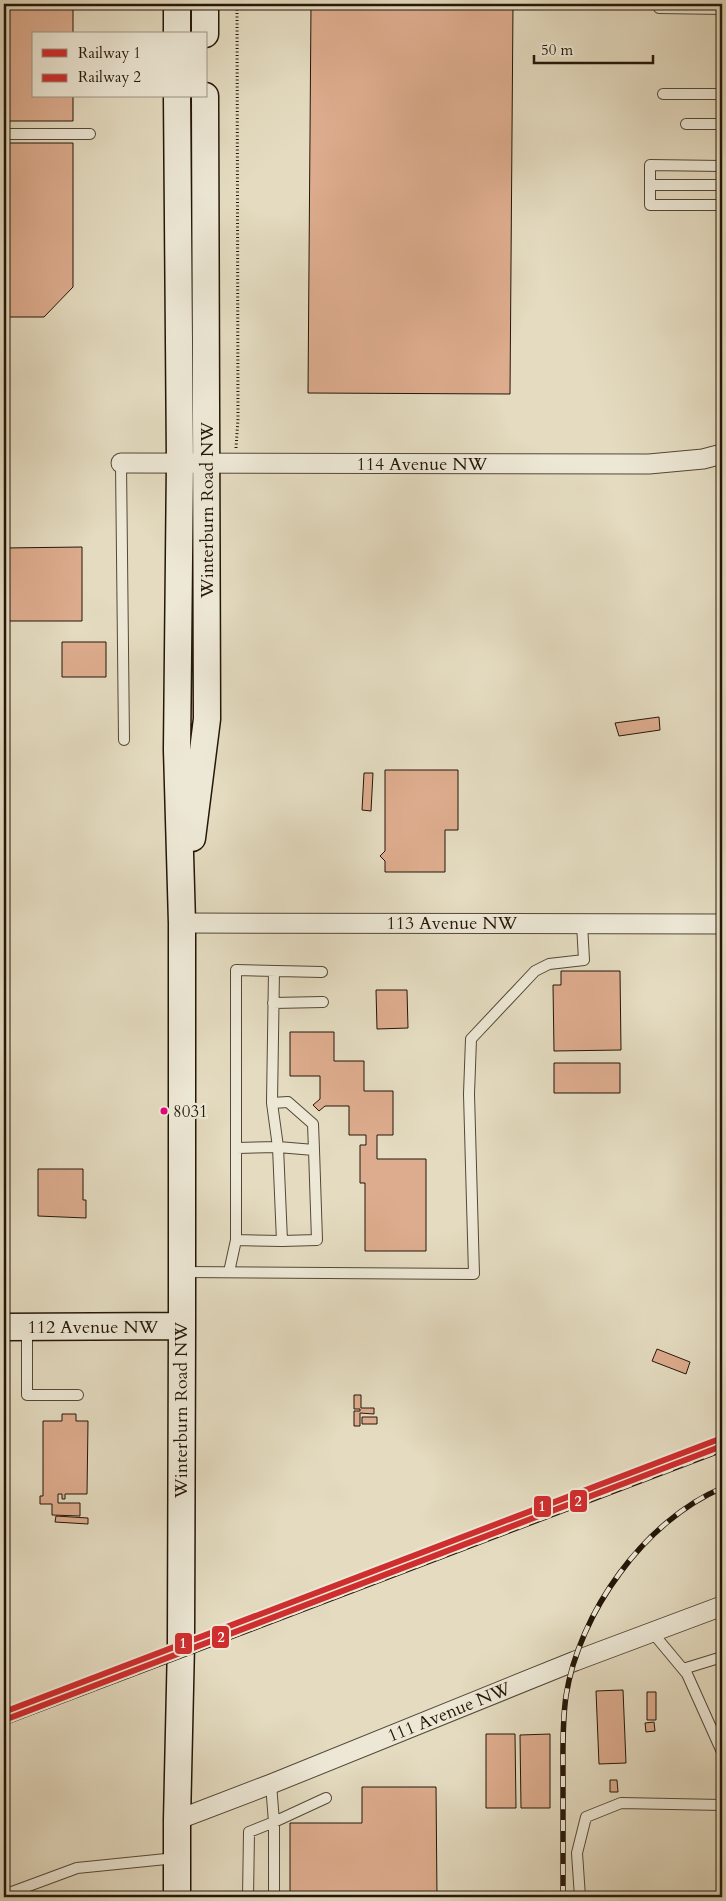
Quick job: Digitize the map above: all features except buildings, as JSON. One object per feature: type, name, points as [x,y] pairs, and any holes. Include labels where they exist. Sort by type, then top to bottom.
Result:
[{"type":"main road","points":[[177,4],[177,32]]},
{"type":"main road","points":[[205,4],[205,32]]},
{"type":"main road","name":"Winterburn Road NW","points":[[177,1897],[181,1644],[182,1326],[182,923],[177,750],[180,462],[178,98]]},
{"type":"main road","name":"Winterburn Road NW","points":[[182,923],[207,720],[205,98]]},
{"type":"main road","name":"112 Avenue NW","points":[[15,1327],[182,1326]]},
{"type":"street","name":"114 Avenue NW","points":[[121,463],[649,464],[704,459],[722,454]]},
{"type":"street","name":"113 Avenue NW","points":[[182,923],[722,924]]},
{"type":"street","name":"111 Avenue NW","points":[[177,1820],[271,1784],[574,1661],[722,1606]]},
{"type":"lane","points":[[659,4],[659,8],[722,9]]},
{"type":"lane","points":[[663,94],[722,94]]},
{"type":"lane","points":[[686,124],[722,124]]},
{"type":"lane","points":[[4,134],[90,134]]},
{"type":"lane","points":[[722,166],[650,165],[650,205],[722,205]]},
{"type":"lane","points":[[650,185],[722,185]]},
{"type":"lane","points":[[121,463],[124,740]]},
{"type":"lane","points":[[182,1272],[474,1274],[469,1094],[471,1039],[535,970],[549,964],[584,960],[582,924]]},
{"type":"lane","points":[[229,1272],[236,1240],[236,970],[322,972]]},
{"type":"lane","points":[[274,971],[272,1103],[278,1147],[282,1241]]},
{"type":"lane","points":[[273,1003],[322,1002]]},
{"type":"lane","points":[[236,1240],[317,1240],[313,1124],[288,1102],[272,1103]]},
{"type":"lane","points":[[237,1148],[278,1147],[314,1150]]},
{"type":"lane","points":[[15,1327],[27,1395],[78,1395]]},
{"type":"lane","points":[[652,1632],[687,1674],[722,1752]]},
{"type":"lane","points":[[683,1670],[722,1657]]},
{"type":"lane","points":[[271,1784],[274,1822],[274,1897]]},
{"type":"lane","points":[[248,1897],[249,1832],[326,1798]]},
{"type":"lane","points":[[580,1897],[577,1852],[586,1818],[621,1803],[722,1805]]},
{"type":"lane","points":[[4,1895],[77,1868],[177,1858]]},
{"type":"path","points":[[236,463],[238,419],[238,4]]},
{"type":"railway","points":[[4,1723],[722,1450]]},
{"type":"railway","points":[[563,1897],[564,1717],[566,1696],[573,1665],[585,1633],[601,1602],[620,1573],[642,1546],[693,1503],[722,1488]]},
{"type":"rail line","name":"1","points":[[4,1712],[722,1438]]},
{"type":"rail line","name":"2","points":[[7,1719],[722,1446]]},
{"type":"place","name":"8031","points":[[164,1111]]}]
